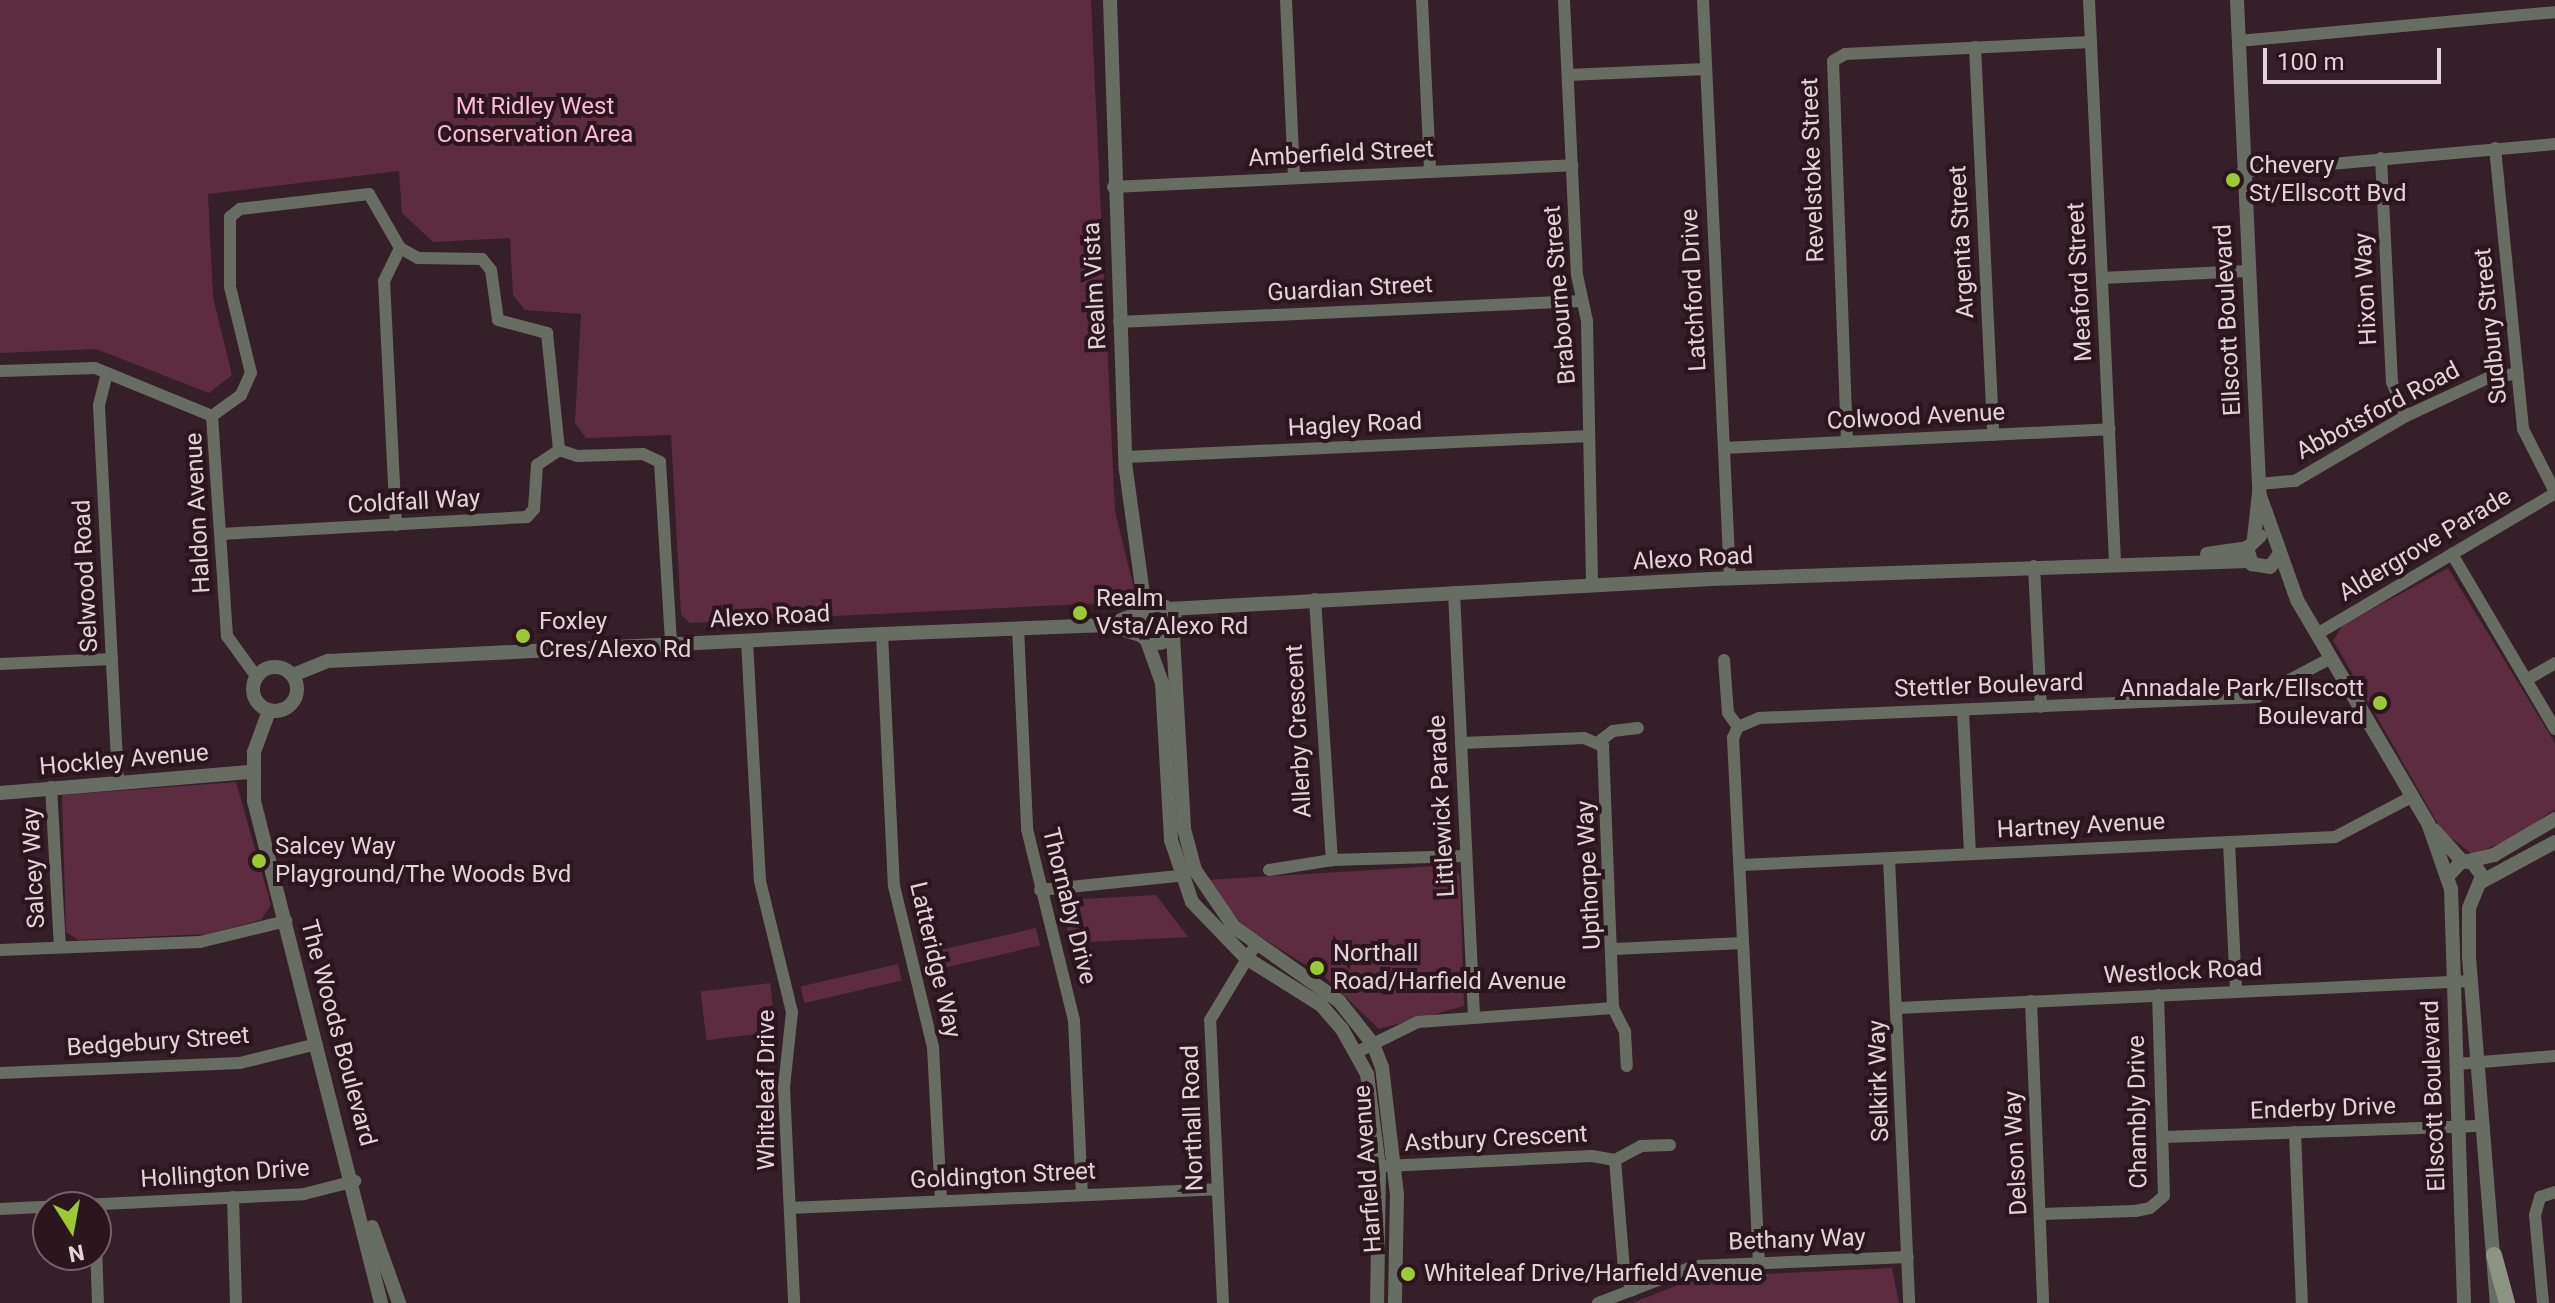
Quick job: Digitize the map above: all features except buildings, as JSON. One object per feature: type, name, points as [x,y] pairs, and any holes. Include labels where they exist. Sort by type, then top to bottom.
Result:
[{"type":"main road","points":[[2494,1255],[2507,1303]]},
{"type":"street","name":"Realm Vista","points":[[1110,0],[1113,187],[1126,457],[1144,569],[1144,638]]},
{"type":"street","points":[[1286,0],[1294,178]]},
{"type":"street","points":[[1422,0],[1430,172]]},
{"type":"street","name":"Brabourne Street","points":[[1564,0],[1572,165],[1591,409],[1586,436],[1592,585]]},
{"type":"street","name":"Latchford Drive","points":[[1703,0],[1730,579]]},
{"type":"street","name":"Meaford Street","points":[[2089,0],[2115,562]]},
{"type":"street","name":"Ellscott Boulevard","points":[[2237,0],[2258,489],[2250,549]]},
{"type":"street","points":[[2238,41],[2555,12]]},
{"type":"street","name":"Revelstoke Street","points":[[1847,442],[1830,67],[1845,54],[2091,42]]},
{"type":"street","name":"Argenta Street","points":[[1975,47],[1993,435]]},
{"type":"street","points":[[1568,75],[1706,69]]},
{"type":"street","points":[[2242,172],[2555,144]]},
{"type":"street","name":"Sudbury Street","points":[[2495,148],[2525,438],[2555,492]]},
{"type":"street","name":"Hixon Way","points":[[2381,158],[2392,382],[2406,416]]},
{"type":"street","name":"Amberfield Street","points":[[1113,187],[1572,165]]},
{"type":"street","points":[[212,416],[241,395],[251,373],[230,287],[229,222],[235,211],[369,194],[400,248],[418,258],[482,259],[491,270],[498,320],[547,333],[559,450],[577,456],[643,454],[660,462],[671,644]]},
{"type":"street","points":[[396,525],[384,281],[400,248]]},
{"type":"street","points":[[2102,278],[2247,271]]},
{"type":"street","name":"Guardian Street","points":[[1119,322],[1583,301]]},
{"type":"street","name":"Haldon Avenue","points":[[0,371],[86,367],[212,416],[227,636],[256,676]]},
{"type":"street","name":"Selwood Road","points":[[107,373],[99,406],[118,779]]},
{"type":"street","name":"Abbotsford Road","points":[[2258,489],[2295,481],[2406,416],[2488,378],[2518,373]]},
{"type":"street","name":"Colwood Avenue","points":[[1724,448],[2110,429]]},
{"type":"street","name":"Hagley Road","points":[[1126,457],[1586,436]]},
{"type":"street","name":"Coldfall Way","points":[[222,534],[527,517],[534,509],[537,465],[559,450]]},
{"type":"street","name":"Ellscott Boulevard","points":[[2258,489],[2297,600],[2428,823],[2449,883],[2464,1303]]},
{"type":"street","name":"Aldergrove Parade","points":[[2317,634],[2555,492]]},
{"type":"street","points":[[2250,549],[2265,568],[2277,548]]},
{"type":"street","name":"Alexo Road","points":[[293,675],[328,661],[1108,625],[1143,610],[1166,607],[1201,612],[1315,599],[2187,559],[2277,548]]},
{"type":"street","points":[[2452,554],[2555,729]]},
{"type":"street","points":[[2034,566],[2041,707]]},
{"type":"street","name":"Ellscott Boulevard","points":[[2265,568],[2297,600]]},
{"type":"street","name":"Realm Vista","points":[[1144,569],[1166,607],[1175,632]]},
{"type":"street","name":"Littlewick Parade","points":[[1454,592],[1474,1018]]},
{"type":"street","name":"Allerby Crescent","points":[[1315,599],[1332,860]]},
{"type":"street","name":"Alexo Road","points":[[1175,632],[1201,612]]},
{"type":"street","name":"Alexo Road","points":[[1108,625],[1144,638]]},
{"type":"street","name":"Thornaby Drive","points":[[1018,628],[1027,829],[1074,1020],[1082,1194]]},
{"type":"street","points":[[1144,638],[1158,644],[1175,632]]},
{"type":"street","name":"Harfield Avenue","points":[[1175,632],[1190,857],[1222,914],[1256,944],[1339,1001],[1373,1044],[1387,1085],[1395,1166],[1395,1303]]},
{"type":"street","name":"Latteridge Way","points":[[882,634],[894,886],[933,1047],[941,1201]]},
{"type":"street","name":"Harfield Avenue","points":[[1144,638],[1162,683],[1168,820],[1179,876],[1207,920],[1246,958],[1321,1005],[1357,1052],[1373,1097],[1379,1167],[1377,1303]]},
{"type":"street","name":"Whiteleaf Drive","points":[[747,641],[760,881],[792,1012],[784,1087],[794,1303]]},
{"type":"street","name":"Stettler Boulevard","points":[[1738,727],[1759,718],[2257,697],[2331,658]]},
{"type":"street","points":[[0,664],[112,659]]},
{"type":"street","points":[[1724,660],[1728,713],[1738,727],[1733,738],[1759,1264]]},
{"type":"street","points":[[2526,680],[2555,663]]},
{"type":"street","points":[[271,667],[293,675],[294,700],[269,711],[256,700],[256,676],[271,667]]},
{"type":"street","name":"The Woods Boulevard","points":[[269,711],[252,772],[286,921],[355,1181],[381,1303]]},
{"type":"street","points":[[1963,711],[1970,853]]},
{"type":"street","points":[[1461,743],[1600,741],[1613,731],[1638,728]]},
{"type":"street","name":"Upthorpe Way","points":[[1600,741],[1614,949],[1613,1008],[1625,1032],[1627,1066]]},
{"type":"street","name":"Hockley Avenue","points":[[0,793],[118,779],[252,772]]},
{"type":"street","name":"Salcey Way","points":[[51,787],[60,947]]},
{"type":"street","name":"Hartney Avenue","points":[[1741,865],[2344,836],[2413,796]]},
{"type":"street","points":[[2555,819],[2494,855],[2465,861],[2449,883],[2460,895],[2555,842]]},
{"type":"street","name":"Ellscott Boulevard","points":[[2428,823],[2465,861],[2478,867],[2478,887],[2469,909],[2471,981],[2497,1303]]},
{"type":"street","points":[[2229,842],[2236,991]]},
{"type":"street","points":[[1269,870],[1332,860],[1466,856]]},
{"type":"street","name":"Selkirk Way","points":[[1889,858],[1909,1303]]},
{"type":"street","points":[[1040,890],[1179,876]]},
{"type":"street","points":[[0,950],[200,942],[286,921]]},
{"type":"street","points":[[1614,949],[1743,943]]},
{"type":"street","name":"Northall Road","points":[[1223,1303],[1210,1020],[1256,944]]},
{"type":"street","name":"Westlock Road","points":[[1898,1008],[2471,981]]},
{"type":"street","name":"Chambly Drive","points":[[2041,1214],[2135,1211],[2159,1204],[2166,1186],[2158,995]]},
{"type":"street","name":"Delson Way","points":[[2031,1001],[2043,1303]]},
{"type":"street","points":[[1357,1052],[1407,1024],[1613,1008]]},
{"type":"street","name":"Bedgebury Street","points":[[0,1073],[240,1063],[317,1044]]},
{"type":"street","points":[[2457,1064],[2555,1056]]},
{"type":"street","name":"Enderby Drive","points":[[2164,1137],[2484,1126]]},
{"type":"street","points":[[2295,1132],[2302,1303]]},
{"type":"street","name":"Astbury Crescent","points":[[1379,1167],[1592,1156],[1615,1160],[1641,1146],[1670,1145]]},
{"type":"street","name":"Astbury Crescent","points":[[1615,1160],[1624,1270],[1632,1290]]},
{"type":"street","name":"The Woods Boulevard","points":[[355,1181],[399,1303]]},
{"type":"street","name":"Hollington Drive","points":[[112,1205],[304,1194],[355,1181]]},
{"type":"street","name":"Goldington Street","points":[[790,1208],[1218,1189]]},
{"type":"street","points":[[2543,1303],[2535,1215],[2540,1197],[2555,1192]]},
{"type":"street","points":[[233,1197],[236,1303]]},
{"type":"street","name":"Hollington Drive","points":[[0,1209],[32,1208]]},
{"type":"street","name":"Bethany Way","points":[[1598,1303],[1695,1266],[1908,1257]]},
{"type":"street","points":[[97,1271],[98,1303]]},
{"type":"green space","name":"Mt Ridley West Conservation Area","points":[[0,0],[1091,0],[1115,511],[1135,593],[1128,602],[690,623],[681,614],[671,435],[586,438],[575,423],[581,314],[525,310],[513,295],[510,238],[433,242],[402,213],[399,171],[208,194],[213,297],[232,375],[209,393],[96,349],[0,353]]},
{"type":"green space","points":[[2448,568],[2555,743],[2555,809],[2507,841],[2472,854],[2442,831],[2333,640],[2343,625]]},
{"type":"green space","points":[[236,782],[271,905],[261,920],[207,934],[78,940],[66,932],[62,795]]},
{"type":"green space","points":[[1451,865],[1460,876],[1464,1006],[1379,1029],[1325,977],[1243,926],[1207,880]]},
{"type":"green space","points":[[1156,895],[1188,937],[1069,943],[1063,900]]},
{"type":"green space","points":[[1036,928],[1040,946],[928,971],[924,954]]},
{"type":"green space","points":[[898,964],[902,981],[804,1003],[801,986]]},
{"type":"green space","points":[[770,983],[776,1032],[706,1040],[701,992]]},
{"type":"green space","points":[[1892,1268],[1899,1303],[1632,1303],[1698,1277]]},
{"type":"place","name":"Chevery St/Ellscott Bvd","points":[[2233,180]]},
{"type":"place","name":"Realm Vsta/Alexo Rd","points":[[1080,613]]},
{"type":"place","name":"Foxley Cres/Alexo Rd","points":[[523,636]]},
{"type":"place","name":"Annadale Park/Ellscott Boulevard","points":[[2380,703]]},
{"type":"place","name":"Salcey Way Playground/The Woods Bvd","points":[[259,861]]},
{"type":"place","name":"Northall Road/Harfield Avenue","points":[[1317,968]]},
{"type":"place","name":"Whiteleaf Drive/Harfield Avenue","points":[[1408,1274]]}]
